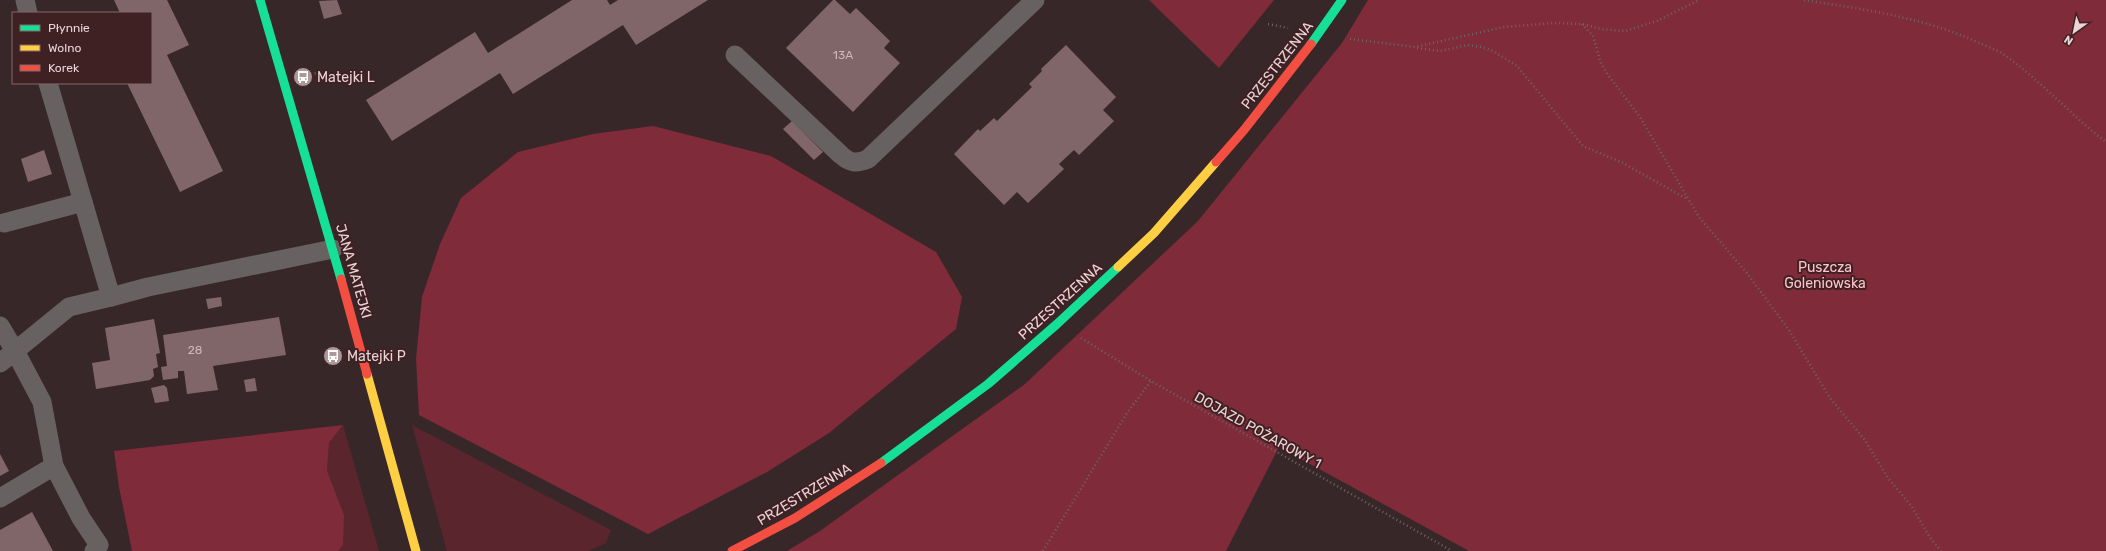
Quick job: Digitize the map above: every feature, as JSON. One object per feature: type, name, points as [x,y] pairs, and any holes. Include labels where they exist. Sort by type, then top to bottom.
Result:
[{"type":"street","name":"JANA MATEJKI","points":[[260,0],[334,249],[416,551]]},
{"type":"street","name":"PRZESTRZENNA","points":[[732,551],[795,518],[876,466],[988,384],[1057,324],[1154,233],[1244,130],[1318,34],[1342,0]]},
{"type":"lane","points":[[25,0],[28,12]]},
{"type":"lane","points":[[735,55],[840,155],[848,161],[858,163],[868,159],[1035,0]]},
{"type":"lane","points":[[48,84],[111,297]]},
{"type":"lane","points":[[4,223],[83,202]]},
{"type":"lane","points":[[0,364],[70,307],[148,287],[334,249]]},
{"type":"lane","points":[[0,326],[42,402],[54,466],[99,549]]},
{"type":"lane","points":[[0,498],[54,466]]},
{"type":"path","points":[[1415,47],[1504,27],[1554,23],[1582,24],[1625,31],[1657,21],[1699,0]]},
{"type":"path","points":[[1804,0],[1898,16],[1960,34],[1998,52],[2029,74],[2106,142]]},
{"type":"path","points":[[1268,24],[1295,29]]},
{"type":"path","points":[[1582,24],[1593,36],[1601,64],[1640,117],[1669,163],[1688,200],[1712,233],[1746,272],[1789,330],[1830,398],[1864,439],[1888,478],[1912,507],[1929,536],[1941,551]]},
{"type":"path","points":[[1347,39],[1440,51],[1468,45],[1481,47],[1498,53],[1517,66],[1583,146],[1623,163],[1688,200]]},
{"type":"path","points":[[309,76],[321,70]]},
{"type":"path","name":"DOJAZD POŻAROWY 1","points":[[1057,324],[1151,381],[1452,551]]},
{"type":"path","points":[[1043,551],[1127,412],[1151,381]]},
{"type":"shaded area","points":[[343,425],[379,551],[338,551],[343,545],[327,471],[329,443]]},
{"type":"shaded area","points":[[412,425],[611,530],[606,543],[588,551],[447,551]]},
{"type":"green space","points":[[1149,0],[1274,0],[1219,68]]},
{"type":"green space","name":"Puszcza Goleniowska","points":[[1368,0],[2106,0],[2106,551],[1469,551],[1279,447],[1226,551],[787,551],[820,531],[1025,384],[1198,221],[1342,43]]},
{"type":"green space","points":[[653,126],[771,156],[936,252],[962,297],[956,329],[829,433],[767,472],[648,534],[419,415],[416,359],[422,297],[440,244],[461,198],[518,152],[593,134]]},
{"type":"green space","points":[[343,425],[329,443],[327,471],[344,515],[343,545],[338,551],[132,551],[119,487],[114,451]]},
{"type":"building","points":[[114,0],[167,0],[189,45],[167,55],[223,171],[180,192],[127,84],[152,84],[152,12],[120,12]]},
{"type":"building","points":[[337,0],[342,14],[324,19],[319,1]]},
{"type":"building","points":[[572,0],[607,0],[610,5],[618,0],[708,0],[636,45],[623,25],[513,94],[500,73],[392,141],[366,100],[475,32],[488,53]]},
{"type":"building","points":[[833,0],[835,0],[850,14],[856,8],[890,41],[884,48],[900,63],[853,112],[786,48]]},
{"type":"building","points":[[1066,45],[1116,97],[1103,110],[1114,121],[1079,155],[1074,150],[1059,164],[1064,169],[1028,203],[1017,192],[1004,205],[954,154],[978,129],[980,131],[994,118],[997,121],[1032,87],[1029,84],[1042,71],[1041,69]]},
{"type":"building","points":[[792,121],[823,152],[814,160],[783,129]]},
{"type":"building","points":[[44,150],[52,174],[28,182],[21,159]]},
{"type":"building","points":[[221,297],[222,306],[208,309],[206,299]]},
{"type":"building","points":[[279,317],[286,355],[213,366],[218,390],[187,394],[184,371],[178,371],[178,378],[163,380],[161,367],[167,366],[163,335]]},
{"type":"building","points":[[154,319],[160,353],[156,354],[158,367],[153,369],[154,376],[150,380],[96,389],[92,363],[110,360],[105,328]]},
{"type":"building","points":[[255,378],[257,391],[246,392],[244,380]]},
{"type":"building","points":[[164,385],[167,388],[169,401],[155,403],[151,388]]},
{"type":"building","points":[[0,454],[9,471],[0,476]]},
{"type":"building","points":[[32,512],[53,551],[0,551],[0,530]]},
{"type":"traffic: fast","points":[[260,0],[341,279]]},
{"type":"traffic: fast","points":[[1311,44],[1342,0]]},
{"type":"traffic: fast","points":[[881,463],[988,384],[1057,324],[1118,267]]},
{"type":"traffic: slow","points":[[1118,267],[1154,233],[1216,162]]},
{"type":"traffic: slow","points":[[367,374],[416,551]]},
{"type":"traffic: jam","points":[[1216,162],[1244,130],[1311,44]]},
{"type":"traffic: jam","points":[[341,279],[367,374]]},
{"type":"traffic: jam","points":[[732,551],[795,518],[881,463]]},
{"type":"place","name":"Matejki L","points":[[303,77]]},
{"type":"place","name":"Matejki P","points":[[333,356]]}]
